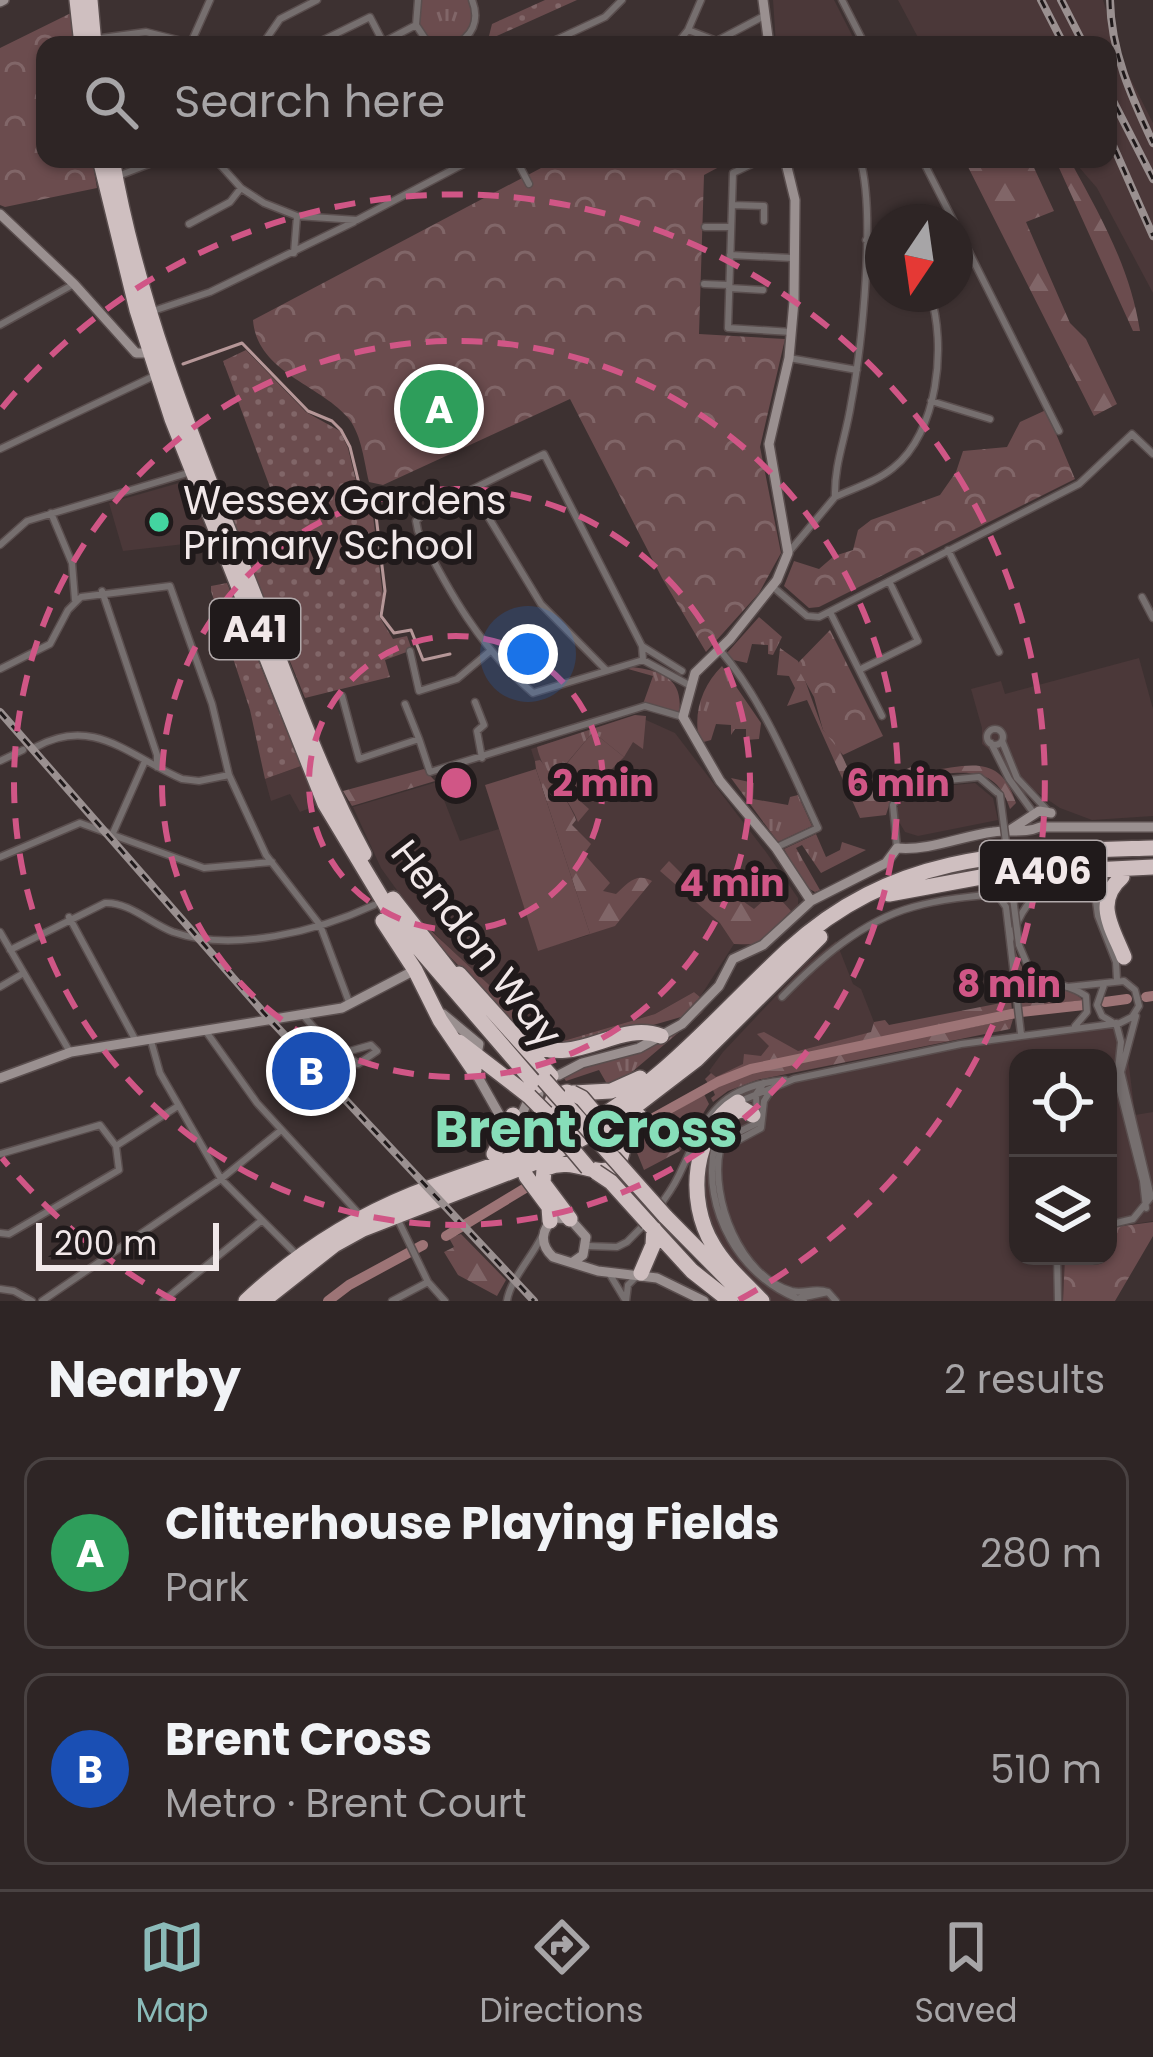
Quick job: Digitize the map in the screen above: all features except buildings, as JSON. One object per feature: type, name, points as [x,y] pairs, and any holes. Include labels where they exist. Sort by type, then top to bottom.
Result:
[{"type":"highway","points":[[77,0],[88,36]]},
{"type":"highway","points":[[90,0],[90,36]]},
{"type":"highway","name":"Hendon Way","points":[[104,168],[200,462],[331,789],[374,872],[530,1096]]},
{"type":"highway","name":"Hendon Way","points":[[111,168],[109,178],[157,375],[308,764],[343,838],[396,922],[530,1096],[659,1220]]},
{"type":"highway","name":"A41","points":[[343,838],[374,905],[448,1032],[476,1064],[530,1096],[546,1115]]},
{"type":"highway","name":"A406","points":[[262,1301],[334,1245],[389,1217],[579,1143],[662,1088],[736,1011],[816,940],[914,865],[965,850],[1040,841],[1153,838]]},
{"type":"highway","name":"A406","points":[[887,890],[953,867],[1022,852],[1153,848]]},
{"type":"highway","name":"A406","points":[[953,867],[1022,862],[1153,866]]},
{"type":"highway","points":[[1079,878],[1122,877],[1153,866]]},
{"type":"highway","name":"A406","points":[[887,890],[992,875],[1153,866]]},
{"type":"highway","points":[[1122,877],[1112,887],[1106,908],[1124,957]]},
{"type":"highway","name":"A41","points":[[415,929],[513,1032],[530,1096]]},
{"type":"highway","name":"A406","points":[[573,1093],[611,1091],[736,1011]]},
{"type":"highway","name":"A406","points":[[622,1146],[627,1125],[710,1060],[736,1011]]},
{"type":"highway","name":"A406","points":[[409,1196],[573,1132],[643,1087],[736,1011]]},
{"type":"highway","points":[[513,1032],[538,1048],[562,1052],[639,1032],[661,1036]]},
{"type":"highway","points":[[530,1183],[544,1168],[559,1162],[592,1170],[616,1166],[622,1146],[607,1124],[573,1093],[554,1096],[546,1115],[592,1170]]},
{"type":"highway","name":"A41","points":[[530,1096],[573,1093]]},
{"type":"highway","points":[[494,1154],[530,1096]]},
{"type":"highway","points":[[736,1099],[705,1141],[697,1176],[704,1225],[716,1250],[762,1301]]},
{"type":"highway","points":[[716,1124],[741,1108],[756,1116]]},
{"type":"highway","name":"A406","points":[[246,1301],[298,1256],[363,1218],[538,1135],[546,1115]]},
{"type":"highway","name":"A41","points":[[622,1146],[659,1220],[692,1271],[748,1301]]},
{"type":"highway","name":"A41","points":[[592,1170],[659,1220],[733,1296]]},
{"type":"highway","points":[[530,1183],[570,1219]]},
{"type":"highway","points":[[530,1183],[550,1207],[547,1227]]},
{"type":"highway","name":"A406","points":[[429,1202],[530,1183]]},
{"type":"highway","points":[[641,1273],[659,1220]]},
{"type":"street","points":[[194,36],[208,3],[196,0]]},
{"type":"street","points":[[268,36],[280,19],[317,0]]},
{"type":"street","points":[[418,0],[416,25],[423,36]]},
{"type":"street","points":[[564,36],[605,17],[622,0]]},
{"type":"street","points":[[683,36],[701,0]]},
{"type":"street","points":[[763,0],[768,36]]},
{"type":"street","points":[[842,0],[860,36]]},
{"type":"street","points":[[464,36],[475,24],[475,1]]},
{"type":"street","points":[[726,36],[767,15]]},
{"type":"street","points":[[331,36],[370,16],[377,36]]},
{"type":"street","points":[[395,36],[416,25]]},
{"type":"street","points":[[688,30],[700,36]]},
{"type":"street","points":[[126,36],[146,32],[161,36]]},
{"type":"street","points":[[109,178],[137,168]]},
{"type":"street","points":[[222,168],[264,203],[297,215],[357,220]]},
{"type":"street","points":[[149,313],[210,292],[294,253],[456,168]]},
{"type":"street","points":[[521,168],[529,184]]},
{"type":"street","points":[[744,168],[733,173],[728,328],[792,332]]},
{"type":"street","points":[[787,168],[796,200],[792,332],[769,443],[788,553]]},
{"type":"street","points":[[861,168],[865,227]]},
{"type":"street","points":[[926,168],[944,204]]},
{"type":"street","points":[[189,224],[230,202],[241,188]]},
{"type":"street","points":[[732,205],[764,206],[764,221]]},
{"type":"street","points":[[0,214],[74,284],[136,353],[150,353]]},
{"type":"street","points":[[294,253],[297,215]]},
{"type":"street","points":[[705,227],[730,227]]},
{"type":"street","points":[[835,497],[834,471],[857,370],[865,254]]},
{"type":"street","points":[[730,255],[796,258]]},
{"type":"street","points":[[973,260],[1059,430]]},
{"type":"street","points":[[0,325],[74,284]]},
{"type":"street","points":[[704,284],[763,290]]},
{"type":"street","points":[[811,901],[776,848],[720,781],[683,718],[689,685],[772,586],[788,553],[835,497],[896,467],[916,439],[931,401],[938,360],[935,312]]},
{"type":"street","points":[[789,358],[857,370]]},
{"type":"street","points":[[0,448],[157,375]]},
{"type":"street","points":[[931,401],[990,419]]},
{"type":"street","points":[[772,586],[807,616],[832,611],[1083,482],[1132,434],[1153,454]]},
{"type":"street","points":[[643,660],[642,646],[544,454],[419,517],[416,526],[448,590],[489,652],[536,694],[643,660],[689,685]]},
{"type":"street","points":[[0,545],[27,521],[191,472]]},
{"type":"street","points":[[472,490],[541,604],[605,669]]},
{"type":"street","points":[[0,669],[50,644],[75,601],[72,562],[51,513]]},
{"type":"street","points":[[948,550],[999,652]]},
{"type":"street","points":[[859,670],[918,641],[889,581]]},
{"type":"street","points":[[75,601],[102,592],[165,584],[174,591],[206,682],[229,775],[272,862],[320,925],[350,1005]]},
{"type":"street","points":[[102,592],[158,767]]},
{"type":"street","points":[[1142,597],[1153,618]]},
{"type":"street","points":[[832,611],[882,716]]},
{"type":"street","points":[[642,646],[682,671]]},
{"type":"street","points":[[720,650],[739,674],[776,741],[818,828],[776,848]]},
{"type":"street","points":[[410,651],[419,691],[453,681],[489,652]]},
{"type":"street","points":[[342,696],[359,759],[419,740]]},
{"type":"street","points":[[475,702],[484,725],[477,731],[482,758]]},
{"type":"street","points":[[405,704],[430,772],[645,706],[683,718]]},
{"type":"street","points":[[1074,825],[1049,812],[1017,778],[1001,731],[993,729],[988,734],[991,743],[1039,821],[1074,825],[1153,827]]},
{"type":"street","points":[[36,747],[65,734],[85,734],[188,780],[229,775]]},
{"type":"street","points":[[991,743],[1002,741]]},
{"type":"street","points":[[0,761],[23,750]]},
{"type":"street","points":[[113,832],[145,761]]},
{"type":"street","points":[[0,1078],[70,1052],[350,1005],[415,970],[443,1015],[479,1044],[476,1064],[530,1096],[582,1063],[639,1048],[661,1036],[696,1012],[719,986],[733,958],[763,945],[811,901],[886,863],[897,848],[893,805],[909,787],[979,777],[1000,795],[1018,945],[1030,970],[1049,984],[1078,990],[1115,1023],[1121,1042],[1117,1079],[1146,1208]]},
{"type":"street","points":[[897,848],[1052,822],[1049,812]]},
{"type":"street","points":[[0,857],[75,823],[113,832],[203,868],[272,862]]},
{"type":"street","points":[[782,997],[824,957],[873,924],[928,903],[998,897],[1079,878],[1094,887],[1117,980]]},
{"type":"street","points":[[1010,941],[1018,914],[1043,889]]},
{"type":"street","points":[[998,897],[1006,907],[1021,1034]]},
{"type":"street","points":[[10,950],[69,917],[114,902],[178,934],[214,939],[320,925],[374,905]]},
{"type":"street","points":[[69,917],[136,1041]]},
{"type":"street","points":[[0,932],[70,1052]]},
{"type":"street","points":[[1117,1224],[1128,1222],[1146,1208],[1151,1193],[1121,1072],[1138,1006],[1124,957]]},
{"type":"street","points":[[0,986],[22,974]]},
{"type":"street","points":[[1067,987],[1117,980],[1130,984]]},
{"type":"street","points":[[1073,1028],[1085,1022],[1107,983]]},
{"type":"street","points":[[1073,1028],[1089,1007],[1078,990]]},
{"type":"street","points":[[507,1301],[507,1292],[547,1227],[559,1217],[570,1219],[601,1244],[617,1247],[635,1234],[679,1175],[704,1121],[764,1083],[1021,1034],[1115,1023],[1132,1017],[1138,1006]]},
{"type":"street","points":[[302,1014],[324,1040],[358,1064],[376,1051],[371,1046],[343,1053]]},
{"type":"street","points":[[205,1030],[235,1077],[280,1131],[363,1218]]},
{"type":"street","points":[[150,1038],[160,1073],[221,1179],[298,1256]]},
{"type":"street","points":[[736,1099],[794,1079]]},
{"type":"street","points":[[756,1116],[757,1093],[764,1083]]},
{"type":"street","points":[[774,1087],[756,1116],[715,1144],[712,1166],[717,1198],[737,1253],[763,1282],[800,1300],[832,1298]]},
{"type":"street","points":[[756,1116],[759,1118],[757,1093]]},
{"type":"street","points":[[736,1099],[752,1106],[756,1116],[765,1120],[761,1128],[719,1153],[721,1191],[735,1238],[772,1282],[795,1292],[818,1288],[832,1298]]},
{"type":"street","points":[[116,1146],[178,1106]]},
{"type":"street","points":[[0,1154],[100,1125],[116,1146],[119,1170],[9,1234],[0,1233]]},
{"type":"street","points":[[42,1301],[221,1179],[280,1131]]},
{"type":"street","points":[[398,1220],[428,1282],[445,1301]]},
{"type":"street","points":[[164,1301],[261,1221]]},
{"type":"street","points":[[547,1227],[544,1245],[553,1257]]},
{"type":"street","points":[[583,1232],[581,1254],[590,1267],[641,1273],[704,1301]]},
{"type":"street","points":[[529,1262],[581,1254],[601,1244]]},
{"type":"street","points":[[1057,1265],[1058,1301]]},
{"type":"street","points":[[608,1272],[626,1301]]},
{"type":"street","points":[[626,1301],[628,1285],[641,1273]]},
{"type":"street","points":[[392,1301],[428,1282]]},
{"type":"street","points":[[0,1288],[32,1301]]},
{"type":"shaded area","points":[[773,0],[834,0],[852,36],[775,36]]},
{"type":"shaded area","points":[[898,0],[1103,0],[1114,36],[917,36]]},
{"type":"shaded area","points":[[1117,47],[1153,123],[1153,293],[1097,188],[1080,168],[1117,168]]},
{"type":"shaded area","name":"Wessex Gardens Primary School","points":[[186,481],[211,541],[123,551],[109,503]]},
{"type":"shaded area","points":[[1139,658],[1153,709],[1153,816],[1092,820],[1060,808],[1026,785],[1012,791],[993,753],[982,744],[971,689],[1001,681],[1005,694]]},
{"type":"shaded area","points":[[635,715],[675,733],[766,852],[798,898],[798,905],[765,937],[748,946],[734,944],[700,997],[694,992],[655,1014],[560,1042],[531,1028],[412,911],[381,868],[353,807],[437,782],[460,841],[499,829],[538,950],[589,935],[531,749]]},
{"type":"shaded area","points":[[301,766],[317,805],[300,812],[290,794],[271,801],[265,779]]},
{"type":"shaded area","points":[[975,783],[993,798],[998,820],[918,836],[905,832],[898,820],[898,804],[912,789]]},
{"type":"shaded area","points":[[836,941],[853,984],[861,989],[874,1022],[872,1032],[744,1065],[716,1078],[709,1071],[723,1052],[807,963]]},
{"type":"shaded area","points":[[1114,1023],[1127,1050],[1135,1115],[1153,1112],[1153,1221],[1117,1227],[1117,1049],[1009,1049],[1009,1265],[1065,1265],[1063,1301],[768,1301],[718,1246],[705,1214],[705,1156],[724,1118],[756,1087],[774,1087],[986,1039]]},
{"type":"green space","points":[[418,0],[472,0],[471,33],[466,36],[423,36],[416,25]]},
{"type":"green space","points":[[545,0],[577,0],[497,36],[489,36],[492,24]]},
{"type":"green space","points":[[71,13],[74,36],[36,36],[36,168],[94,168],[97,188],[0,205],[0,48]]},
{"type":"green space","points":[[541,168],[717,168],[704,175],[699,334],[785,339],[760,447],[781,553],[759,593],[706,652],[662,578],[570,399],[383,485],[369,482],[360,441],[349,419],[278,366],[257,338],[253,320]]},
{"type":"green space","points":[[969,168],[1034,168],[1054,211],[1026,222],[1070,323],[1086,339],[1117,404],[1094,416]]},
{"type":"green space","points":[[1059,168],[1074,168],[1104,224],[1129,286],[1140,331],[1133,331]]},
{"type":"green space","points":[[246,350],[306,412],[340,431],[348,448],[359,493],[372,508],[383,596],[379,616],[393,639],[407,636],[412,650],[385,660],[390,677],[305,698],[230,514],[277,506],[223,361]]},
{"type":"green space","points":[[1046,410],[1075,479],[819,607],[809,608],[784,586],[794,561],[819,569],[834,556],[853,550],[858,530],[871,520],[940,495],[963,451],[1007,447],[1020,422]]},
{"type":"green space","points":[[227,583],[301,766],[265,779],[250,710],[211,591],[211,586]]},
{"type":"green space","points":[[759,617],[782,637],[773,655],[768,654],[768,645],[752,644],[747,663],[729,659],[727,653]]},
{"type":"green space","points":[[830,630],[883,736],[843,755],[823,730],[814,697],[796,665]]},
{"type":"green space","points":[[780,648],[798,661],[823,730],[838,746],[860,796],[876,783],[920,763],[926,771],[969,765],[992,769],[1001,776],[1016,803],[1010,809],[1000,788],[985,777],[943,774],[905,782],[895,792],[886,815],[860,818],[807,700],[787,706],[795,688],[789,676],[777,675]]},
{"type":"green space","points":[[722,666],[761,723],[759,739],[746,740],[746,729],[735,729],[731,735],[731,725],[716,724],[711,740],[700,743],[701,701]]},
{"type":"green space","points":[[628,669],[669,679],[678,692],[679,714],[643,704],[653,676]]},
{"type":"green space","points":[[635,715],[646,716],[643,749],[633,742],[624,757],[593,732],[554,778],[589,809],[578,822],[537,747]]},
{"type":"green space","points":[[593,732],[624,757],[580,801],[554,779]]},
{"type":"green space","points":[[540,760],[576,820],[572,825],[591,844],[584,854],[610,883],[603,891],[616,894],[637,878],[652,881],[615,926],[590,934],[536,769],[535,761]]},
{"type":"green space","points":[[424,769],[435,781],[352,806],[343,791]]},
{"type":"green space","points":[[536,769],[590,934],[538,951],[485,785]]},
{"type":"green space","points":[[731,778],[754,783],[753,799],[788,805],[790,797],[798,795],[812,826],[778,842]]},
{"type":"green space","points":[[816,834],[826,857],[840,850],[842,842],[866,850],[821,873],[802,845],[796,848],[820,890],[815,892],[806,887],[784,849]]},
{"type":"green space","points":[[669,861],[694,886],[721,899],[733,894],[754,909],[763,901],[754,882],[762,879],[791,911],[758,944],[734,944],[720,923],[660,871]]},
{"type":"green space","points":[[393,888],[427,927],[546,1038],[560,1042],[655,1014],[694,992],[700,997],[681,1017],[570,1049],[529,1038],[420,926]]},
{"type":"green space","points":[[1013,941],[1019,961],[1034,981],[1061,987],[1083,1000],[1019,1008]]},
{"type":"green space","points":[[1011,1001],[1012,1010],[996,1016],[751,1067],[710,1086],[705,1079],[743,1064],[744,1054],[761,1056],[769,1046],[757,1034],[764,1032],[798,1051],[871,1032],[874,1022],[885,1020],[889,1025]]},
{"type":"green space","points":[[704,1011],[626,1077],[607,1084],[599,1070],[566,1081],[563,1077],[575,1069],[653,1046]]},
{"type":"green space","points":[[1013,1019],[1010,1029],[757,1080],[713,1102],[711,1098],[715,1095],[712,1088],[751,1071]]},
{"type":"green space","points":[[704,1094],[709,1104],[680,1151],[644,1170],[631,1138]]},
{"type":"green space","points":[[1153,1222],[1153,1236],[1115,1301],[1063,1301],[1065,1265],[1117,1265],[1117,1227]]},
{"type":"green space","points":[[461,1234],[506,1280],[497,1296],[458,1275],[444,1252],[454,1247],[449,1238]]},
{"type":"waterway","points":[[183,364],[242,343],[308,411],[341,430],[361,492],[375,507],[385,591],[381,616],[394,633],[411,630],[423,660],[450,654]]},
{"type":"waterway","points":[[1146,997],[1153,996]]},
{"type":"waterway","points":[[1105,1002],[1127,999]]},
{"type":"waterway","points":[[628,1132],[751,1069],[1021,1012],[1084,1005]]},
{"type":"waterway","points":[[446,1236],[537,1181]]},
{"type":"waterway","points":[[328,1301],[423,1245]]},
{"type":"railway","points":[[1041,0],[1059,36]]},
{"type":"railway","points":[[1061,0],[1079,36]]},
{"type":"railway","points":[[1110,0],[1114,36]]},
{"type":"railway","points":[[1117,51],[1153,143]]},
{"type":"railway","points":[[1117,109],[1153,179]]},
{"type":"railway","points":[[1117,154],[1153,236]]},
{"type":"railway","points":[[0,712],[263,1012],[534,1301]]},
{"type":"place","name":"Clitterhouse Playing Fields","points":[[439,409]]},
{"type":"place","name":"Wessex Gardens Primary School","points":[[159,522]]},
{"type":"place","name":"Brent Cross","points":[[311,1071]]},
{"type":"district","name":"Brent Cross","points":[[586,1129]]}]
